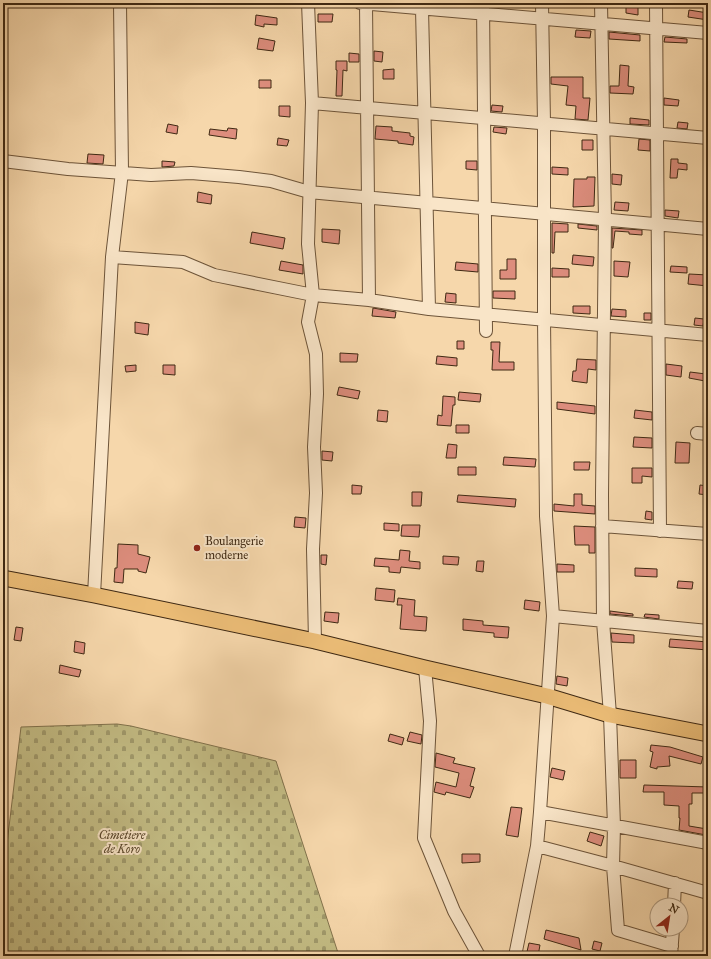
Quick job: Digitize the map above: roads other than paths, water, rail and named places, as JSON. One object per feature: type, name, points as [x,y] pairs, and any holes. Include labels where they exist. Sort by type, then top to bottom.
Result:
[{"type":"main road","points":[[3,578],[315,640],[547,696],[610,714],[708,734]]},
{"type":"street","points":[[94,595],[112,257],[122,172],[120,3]]},
{"type":"street","points":[[308,3],[312,103],[308,244],[313,295],[308,322],[316,354],[317,394],[314,447],[316,493],[313,549],[315,640]]},
{"type":"street","points":[[515,956],[537,846],[553,616],[546,516],[542,3]]},
{"type":"street","points":[[601,3],[605,220],[602,526],[603,621],[610,714],[614,826],[613,866],[618,930],[672,951],[673,937]]},
{"type":"street","points":[[656,3],[660,531]]},
{"type":"street","points":[[369,300],[367,108],[363,4],[422,9],[483,9],[542,20],[708,33]]},
{"type":"street","points":[[422,9],[429,309]]},
{"type":"street","points":[[483,9],[486,330]]},
{"type":"street","points":[[312,103],[708,138]]},
{"type":"street","points":[[3,161],[68,169],[151,175],[192,173],[239,177],[271,181],[309,192],[708,229]]},
{"type":"street","points":[[112,257],[182,262],[214,276],[313,295],[369,300],[429,309],[708,335]]},
{"type":"street","points":[[602,526],[708,534]]},
{"type":"street","points":[[553,616],[708,631]]},
{"type":"street","points":[[426,668],[430,721],[424,838],[454,911],[479,956]]},
{"type":"street","points":[[540,812],[708,843]]},
{"type":"street","points":[[537,846],[708,893]]},
{"type":"street","points":[[674,883],[674,897]]},
{"type":"place","name":"Boulangerie moderne","points":[[197,548]]},
{"type":"park label","name":"Cimetiere de Koro","points":[[122,842]]}]
